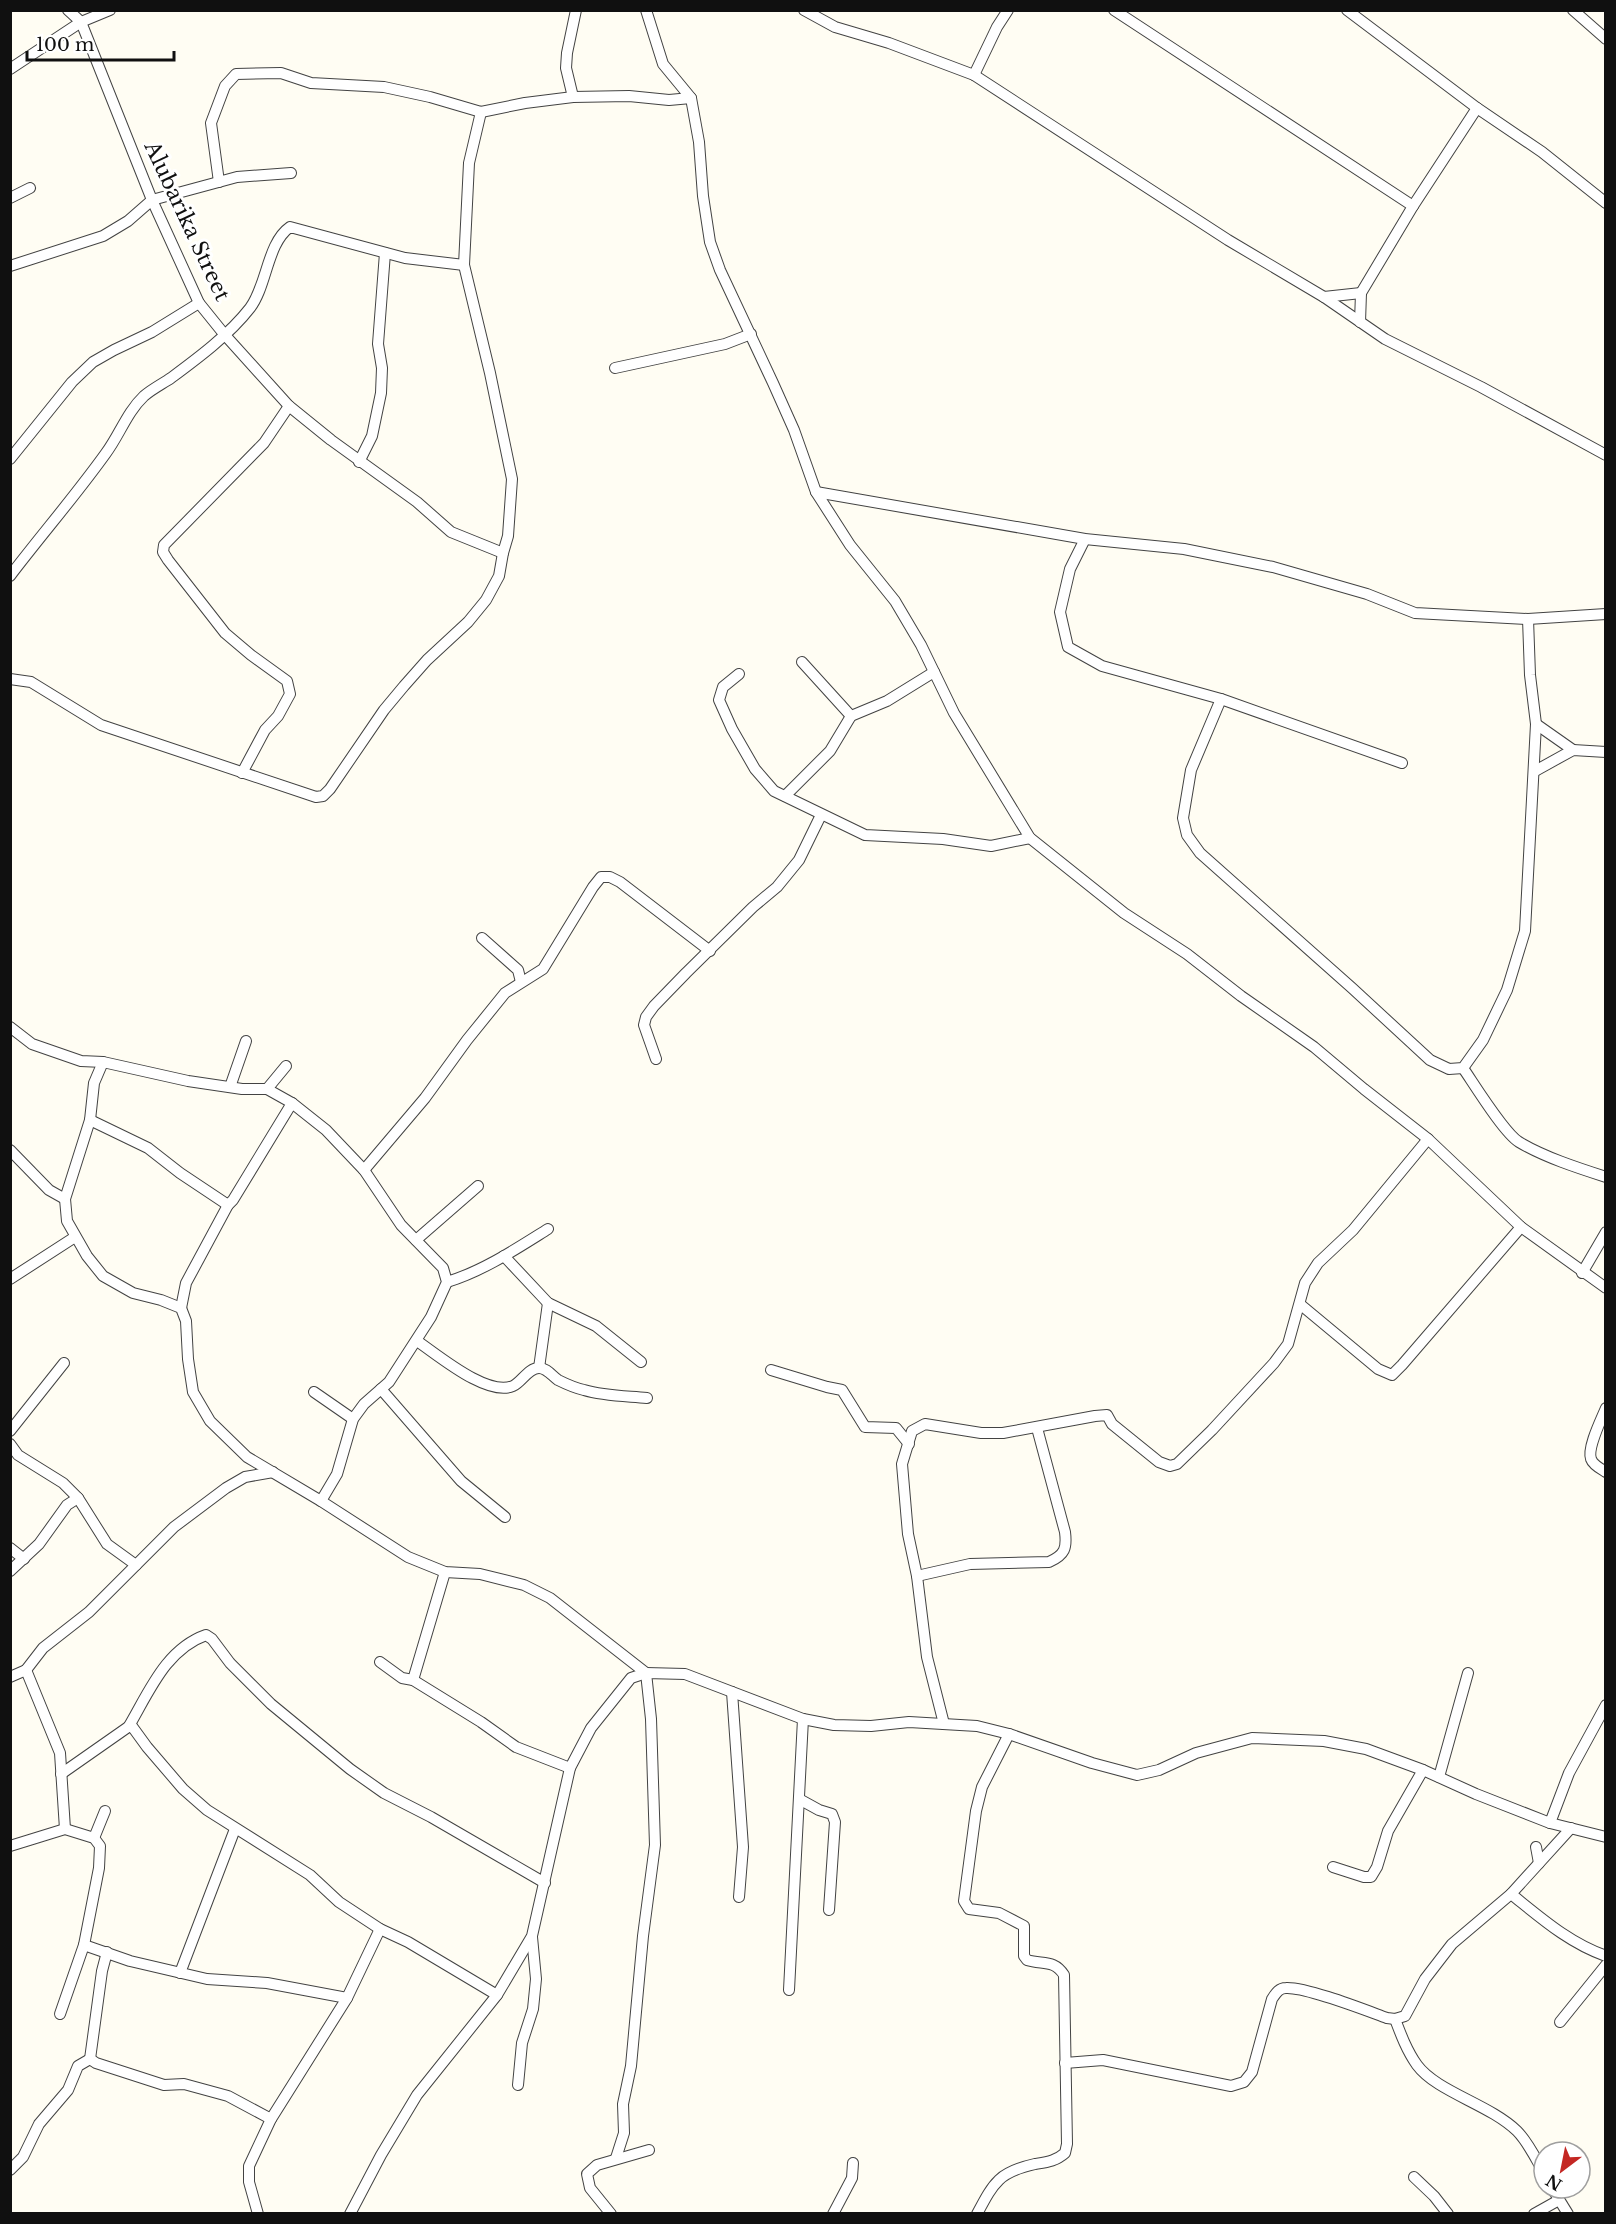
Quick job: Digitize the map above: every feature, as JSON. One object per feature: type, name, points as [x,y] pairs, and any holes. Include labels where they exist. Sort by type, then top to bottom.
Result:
[{"type":"street","points":[[68,10],[81,22]]},
{"type":"street","points":[[10,69],[81,22],[110,10]]},
{"type":"street","points":[[573,97],[567,74],[567,61],[576,10]]},
{"type":"street","points":[[646,10],[663,64],[691,98],[699,142],[703,196],[710,242],[720,270],[794,430],[816,492],[850,545],[894,601],[954,713],[1030,838],[1124,913],[1187,954],[1241,996],[1314,1047],[1428,1139],[1521,1227],[1605,1288]]},
{"type":"street","points":[[804,10],[835,27],[889,43],[974,75],[1228,240],[1324,297],[1385,339],[1481,387],[1605,455]]},
{"type":"street","points":[[974,75],[997,27],[1008,10]]},
{"type":"street","points":[[1114,10],[1413,206]]},
{"type":"street","points":[[1347,10],[1477,108],[1542,152],[1605,203]]},
{"type":"street","points":[[1573,10],[1605,39]]},
{"type":"street","name":"Alubarika Street","points":[[81,22],[152,200],[199,303],[289,406],[359,462],[417,502],[451,532],[503,553]]},
{"type":"street","points":[[219,182],[211,123],[225,86],[236,74],[281,73],[311,83],[384,87],[482,112],[525,103],[573,97],[629,96],[669,100],[691,98]]},
{"type":"street","points":[[1360,322],[1361,293],[1413,206],[1477,108]]},
{"type":"street","points":[[10,678],[32,682],[101,725],[316,797],[323,796],[397,694],[468,622],[486,600],[499,576],[508,536],[512,479],[464,265],[469,163],[482,112]]},
{"type":"street","points":[[10,267],[103,236],[128,221],[152,200],[237,177],[291,173]]},
{"type":"street","points":[[10,198],[30,188]]},
{"type":"street","points":[[10,576],[86,481],[113,444],[126,418],[145,395],[172,377],[224,334],[251,306],[279,239],[290,227],[405,258],[464,265]]},
{"type":"street","points":[[359,462],[372,436],[381,393],[382,368],[378,344],[385,253]]},
{"type":"street","points":[[1324,297],[1361,293]]},
{"type":"street","points":[[10,459],[72,382],[93,362],[152,332],[199,303]]},
{"type":"street","points":[[615,368],[725,344],[751,334]]},
{"type":"street","points":[[242,773],[266,730],[278,716],[290,694],[287,681],[225,633],[163,552],[164,545],[264,443],[289,406]]},
{"type":"street","points":[[816,492],[1085,539],[1184,549],[1273,567],[1367,594],[1415,613],[1528,619],[1605,614]]},
{"type":"street","points":[[1085,539],[1070,569],[1060,612],[1068,647],[1102,666],[1221,699],[1402,763]]},
{"type":"street","points":[[1463,1068],[1483,1040],[1507,990],[1525,931],[1536,724],[1530,675],[1528,619]]},
{"type":"street","points":[[802,662],[851,716]]},
{"type":"street","points":[[785,796],[830,751],[851,716],[887,701],[934,672]]},
{"type":"street","points":[[739,674],[723,687],[719,700],[732,729],[755,769],[774,791],[865,836],[943,839],[991,846],[1030,838]]},
{"type":"street","points":[[1221,699],[1191,771],[1183,818],[1187,835],[1200,853],[1430,1060],[1449,1069],[1463,1068]]},
{"type":"street","points":[[1536,724],[1573,750],[1605,752]]},
{"type":"street","points":[[1535,771],[1573,750]]},
{"type":"street","points":[[656,1059],[644,1025],[646,1017],[654,1006],[784,878],[799,860],[821,815]]},
{"type":"street","points":[[364,1170],[380,1154],[439,1081],[487,1014],[505,993],[543,969],[601,877],[610,877],[620,882],[710,951]]},
{"type":"street","points":[[482,938],[518,970],[520,982]]},
{"type":"street","points":[[10,1027],[32,1044],[52,1053],[81,1061],[103,1062],[188,1081],[267,1089],[292,1103],[326,1130],[364,1170],[401,1225],[443,1268],[447,1282],[431,1317],[389,1382],[364,1404],[352,1419],[337,1474],[321,1501]]},
{"type":"street","points":[[230,1087],[246,1041]]},
{"type":"street","points":[[103,1062],[94,1083],[90,1120],[65,1199],[67,1221],[75,1237],[103,1276],[133,1293],[182,1308]]},
{"type":"street","points":[[267,1089],[286,1066]]},
{"type":"street","points":[[1463,1068],[1517,1141],[1605,1177]]},
{"type":"street","points":[[292,1103],[228,1205],[186,1283],[182,1308],[186,1321],[193,1392],[210,1421],[248,1457],[408,1557],[445,1572],[480,1574],[524,1585],[550,1598],[646,1673],[651,1719],[656,1845],[643,1936],[632,2066],[623,2104],[624,2133],[616,2158]]},
{"type":"street","points":[[90,1120],[148,1148],[228,1205]]},
{"type":"street","points":[[944,1724],[927,1657],[917,1576],[908,1534],[902,1464],[912,1431],[925,1424],[981,1433],[1003,1433],[1107,1415],[1112,1424],[1159,1462],[1170,1466],[1177,1464],[1274,1364],[1288,1344],[1301,1305],[1305,1282],[1318,1263],[1353,1230],[1428,1139]]},
{"type":"street","points":[[10,1150],[49,1190],[65,1199]]},
{"type":"street","points":[[416,1240],[478,1186]]},
{"type":"street","points":[[1301,1305],[1378,1369],[1392,1375],[1521,1227]]},
{"type":"street","points":[[447,1282],[464,1277],[548,1229]]},
{"type":"street","points":[[1582,1273],[1605,1232]]},
{"type":"street","points":[[10,1279],[75,1237]]},
{"type":"street","points":[[504,1256],[548,1303],[596,1326],[641,1362]]},
{"type":"street","points":[[539,1368],[548,1303]]},
{"type":"street","points":[[417,1341],[472,1378],[491,1387],[514,1386],[534,1369],[539,1368],[544,1369],[558,1380],[585,1390],[647,1398]]},
{"type":"street","points":[[10,1431],[64,1363]]},
{"type":"street","points":[[771,1370],[842,1390],[865,1427],[896,1428],[909,1444]]},
{"type":"street","points":[[381,1389],[461,1481],[505,1517]]},
{"type":"street","points":[[314,1392],[352,1419]]},
{"type":"street","points":[[1605,1408],[1594,1437],[1591,1455],[1593,1462],[1605,1472]]},
{"type":"street","points":[[917,1576],[970,1564],[1049,1562],[1061,1557],[1067,1547],[1065,1532],[1037,1428]]},
{"type":"street","points":[[10,1444],[18,1455],[63,1483],[78,1498],[107,1544],[136,1565]]},
{"type":"street","points":[[10,1677],[26,1670],[43,1648],[89,1612],[174,1527],[226,1488],[245,1477],[273,1472]]},
{"type":"street","points":[[10,1570],[39,1544],[67,1505],[78,1498]]},
{"type":"street","points":[[10,1548],[24,1559]]},
{"type":"street","points":[[413,1680],[445,1572]]},
{"type":"street","points":[[61,1774],[129,1725],[156,1679],[176,1651],[206,1635],[271,1704],[350,1769],[384,1793],[545,1883]]},
{"type":"street","points":[[380,1662],[402,1678],[413,1680],[481,1722],[516,1748],[570,1768]]},
{"type":"street","points":[[26,1670],[60,1753],[64,1829]]},
{"type":"street","points":[[350,2214],[381,2155],[417,2095],[497,1995],[532,1936],[570,1768],[591,1728],[616,1695],[631,1678],[646,1673],[685,1674],[802,1719],[834,1725],[871,1726],[909,1722],[977,1726],[1137,1775],[1159,1770],[1196,1753],[1252,1737],[1324,1741],[1366,1749],[1550,1823],[1605,1835]]},
{"type":"street","points":[[1438,1777],[1468,1673]]},
{"type":"street","points":[[732,1692],[743,1847],[739,1897]]},
{"type":"street","points":[[1550,1823],[1569,1773],[1605,1705]]},
{"type":"street","points":[[789,1990],[802,1719]]},
{"type":"street","points":[[129,1725],[183,1789],[207,1810],[310,1875],[339,1902],[380,1929],[408,1942],[497,1995]]},
{"type":"street","points":[[978,2214],[1000,2179],[1013,2169],[1056,2160],[1065,2153],[1067,2123],[1064,1975],[1060,1968],[1050,1962],[1027,1960],[1024,1956],[1024,1926],[999,1913],[969,1909],[964,1901],[976,1812],[982,1787],[1009,1734]]},
{"type":"street","points":[[1333,1868],[1371,1877],[1377,1868],[1388,1831],[1423,1770]]},
{"type":"street","points":[[799,1799],[832,1814],[835,1822],[829,1910]]},
{"type":"street","points":[[94,1838],[105,1811]]},
{"type":"street","points":[[1065,2063],[1102,2060],[1232,2086],[1244,2082],[1252,2072],[1272,1999],[1278,1990],[1286,1988],[1306,1992],[1395,2019],[1405,2016],[1425,1979],[1452,1944],[1511,1894],[1571,1827]]},
{"type":"street","points":[[10,1846],[64,1829],[94,1838],[100,1846],[101,1854],[84,1945],[60,2014]]},
{"type":"street","points":[[180,1973],[235,1829]]},
{"type":"street","points":[[1536,1847],[1539,1863]]},
{"type":"street","points":[[1511,1894],[1557,1931],[1585,1949],[1605,1956]]},
{"type":"street","points":[[1464,1920],[1475,1925]]},
{"type":"street","points":[[258,2214],[249,2182],[249,2166],[271,2119],[347,1998],[380,1929]]},
{"type":"street","points":[[518,2085],[522,2043],[533,2009],[536,1979],[532,1936]]},
{"type":"street","points":[[84,1945],[130,1961],[207,1979],[267,1983],[347,1998]]},
{"type":"street","points":[[90,2060],[102,1971],[107,1952]]},
{"type":"street","points":[[1560,2022],[1605,1965]]},
{"type":"street","points":[[1395,2019],[1403,2040],[1418,2067],[1434,2081],[1494,2112],[1518,2132],[1532,2154]]},
{"type":"street","points":[[90,2060],[164,2085],[184,2084],[228,2096],[271,2119]]},
{"type":"street","points":[[10,2170],[23,2157],[39,2124],[68,2090],[78,2066],[90,2060]]},
{"type":"street","points":[[611,2214],[590,2188],[587,2174],[597,2165],[649,2150]]},
{"type":"street","points":[[833,2214],[852,2178],[852,2163]]},
{"type":"street","points":[[1414,2177],[1448,2214]]},
{"type":"street","points":[[1534,2214],[1559,2200],[1568,2214]]}]
